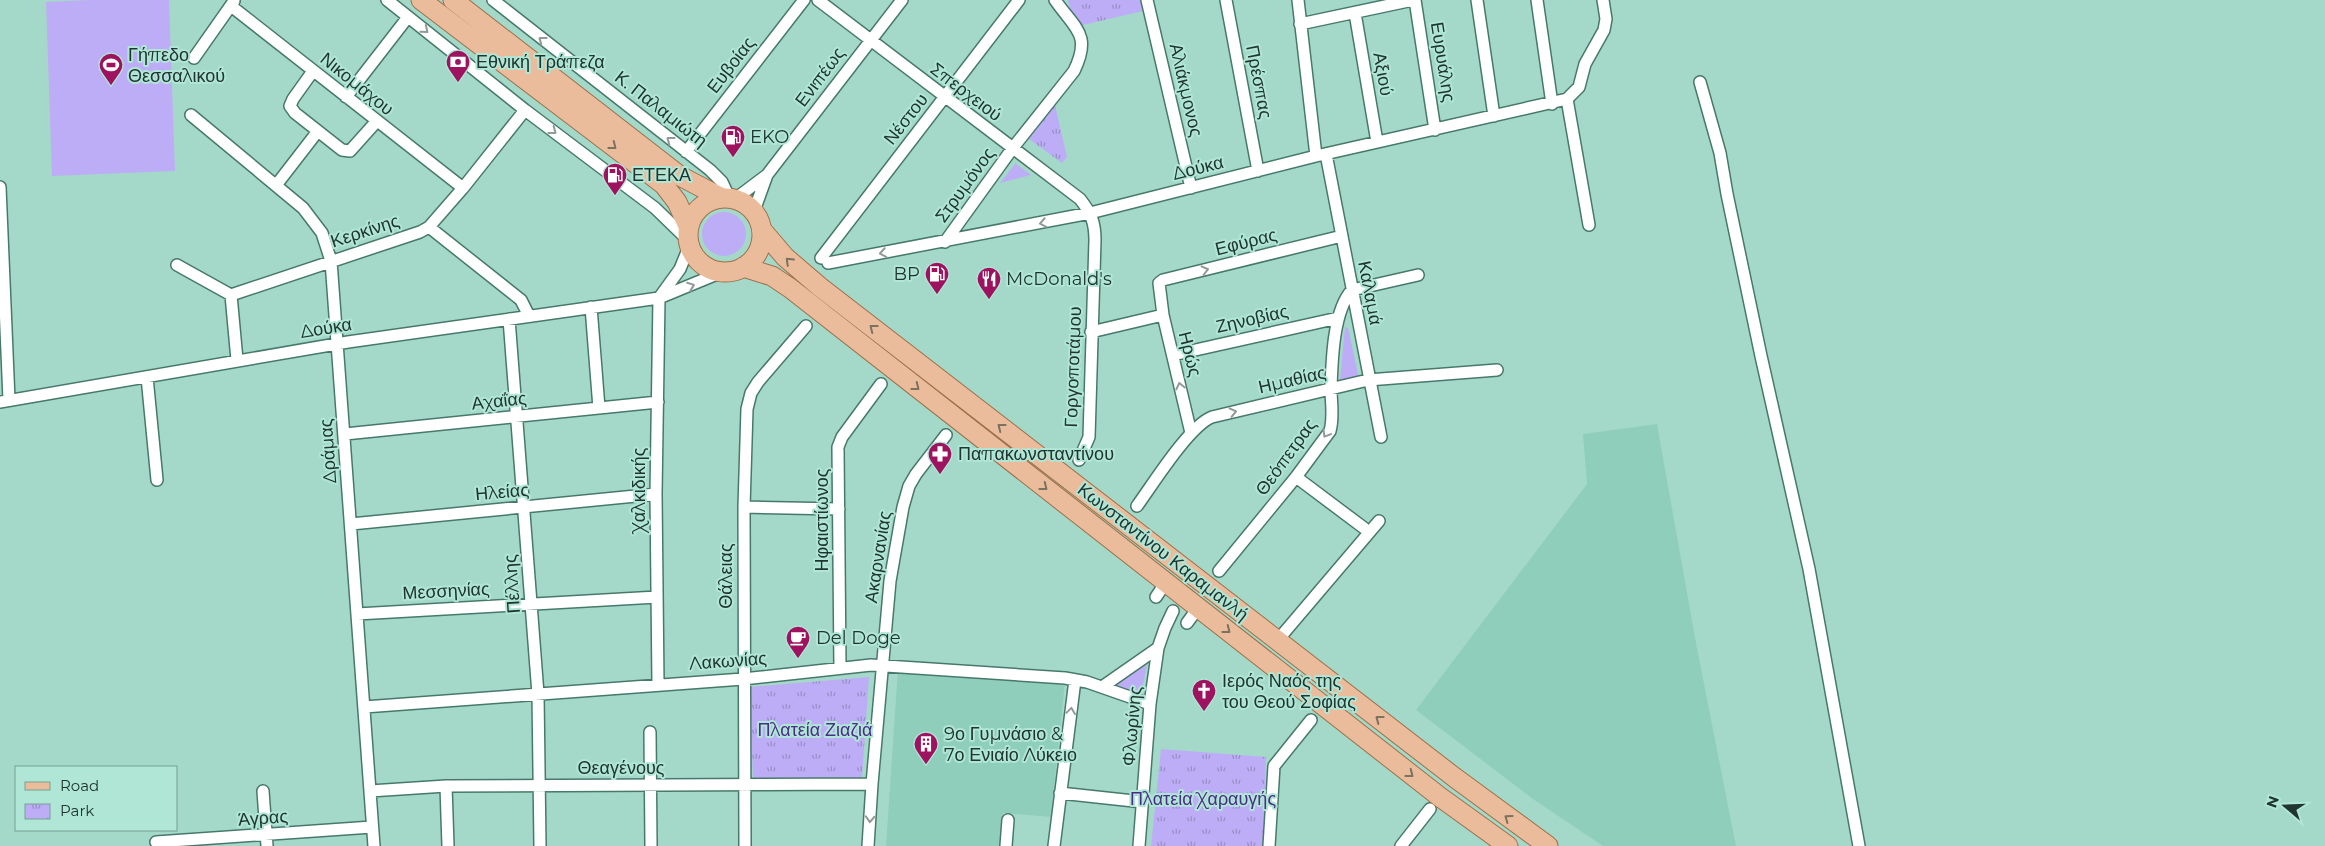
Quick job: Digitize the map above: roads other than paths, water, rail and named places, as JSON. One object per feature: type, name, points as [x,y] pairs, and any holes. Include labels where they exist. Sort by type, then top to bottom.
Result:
[{"type":"main road","points":[[421,0],[664,186],[677,202],[689,237],[702,264],[722,272]]},
{"type":"main road","points":[[457,1],[680,176],[728,198],[744,202],[754,211]]},
{"type":"main road","points":[[689,237],[698,208],[712,199],[728,198]]},
{"type":"main road","name":"Κωνσταντίνου Καραμανλή","points":[[754,211],[762,230],[785,257],[820,288],[1454,777],[1548,846]]},
{"type":"main road","points":[[742,268],[756,255],[760,247],[762,230]]},
{"type":"main road","name":"Κωνσταντίνου Καραμανλή","points":[[722,272],[742,268],[772,276],[790,288],[1193,615],[1508,846]]},
{"type":"street","points":[[387,0],[525,110],[655,208],[689,237],[677,274],[659,298]]},
{"type":"street","name":"Κ. Παλαμιώτη","points":[[493,0],[719,178],[728,198]]},
{"type":"street","name":"Ευβοίας","points":[[686,152],[804,0]]},
{"type":"street","name":"Σπερχειού","points":[[818,0],[944,98],[1080,199],[1090,213]]},
{"type":"street","name":"Ενιπέως","points":[[754,211],[767,175],[902,0]]},
{"type":"street","name":"Νέστου","points":[[824,261],[1018,0]]},
{"type":"street","name":"Στρυμόνος","points":[[945,242],[1012,149],[1074,71],[1082,51],[1080,33],[1055,0]]},
{"type":"street","name":"Αλιάκμονος","points":[[1147,0],[1191,188]]},
{"type":"street","name":"Πρέσπας","points":[[1226,0],[1258,171]]},
{"type":"street","name":"Καλαμά","points":[[1298,0],[1300,24],[1321,155],[1342,236],[1368,380],[1381,437]]},
{"type":"street","points":[[1300,24],[1410,0]]},
{"type":"street","name":"Ευρυάλης","points":[[1410,0],[1436,130]]},
{"type":"street","points":[[1477,0],[1494,116]]},
{"type":"street","points":[[1537,0],[1552,104]]},
{"type":"street","points":[[1589,225],[1570,97],[1579,87],[1585,64],[1604,30],[1606,19],[1603,0]]},
{"type":"street","points":[[194,58],[233,3]]},
{"type":"street","name":"Νικομάχου","points":[[233,3],[376,122],[463,188]]},
{"type":"street","name":"Αξιού","points":[[1355,13],[1377,142]]},
{"type":"street","points":[[346,97],[408,17]]},
{"type":"street","points":[[313,71],[293,99],[290,106],[294,113],[342,150],[350,151],[376,122]]},
{"type":"street","points":[[1700,82],[1720,153],[1759,346],[1809,568],[1859,846]]},
{"type":"street","name":"Δούκα","points":[[824,261],[945,242],[1090,213],[1321,155],[1552,104],[1570,97]]},
{"type":"street","name":"Κερκίνης","points":[[231,295],[420,232],[429,227],[463,188],[525,110]]},
{"type":"street","name":"Δράμας","points":[[191,115],[304,208],[322,233],[332,261],[374,846]]},
{"type":"street","points":[[277,184],[318,131]]},
{"type":"street","name":"Ενιπέως","points":[[728,198],[767,175]]},
{"type":"street","points":[[0,187],[4,401]]},
{"type":"street","name":"Γοργοποτάμου","points":[[1079,460],[1089,437],[1095,240],[1095,224],[1090,213]]},
{"type":"street","points":[[429,227],[521,300],[529,316]]},
{"type":"street","name":"Εφύρας","points":[[1159,283],[1163,280],[1342,236]]},
{"type":"street","points":[[176,265],[231,295],[237,360]]},
{"type":"street","name":"Δούκα","points":[[4,401],[338,344],[659,298],[722,272]]},
{"type":"street","points":[[1352,290],[1418,275]]},
{"type":"street","name":"Ηρώς","points":[[1159,283],[1163,315],[1191,433]]},
{"type":"street","name":"Θεόπετρας","points":[[1219,571],[1296,477],[1330,431],[1332,422],[1331,389],[1338,318],[1343,302],[1352,290]]},
{"type":"street","name":"Χαλκιδικής","points":[[658,684],[656,494],[659,298]]},
{"type":"street","points":[[590,307],[598,408]]},
{"type":"street","points":[[1091,332],[1163,315]]},
{"type":"street","name":"Ζηνοβίας","points":[[1173,355],[1338,318]]},
{"type":"street","name":"Πέλλης","points":[[509,319],[538,694],[540,846]]},
{"type":"street","name":"Θάλειας","points":[[745,846],[743,678],[746,417],[751,393],[758,382],[806,326]]},
{"type":"street","name":"Ημαθίας","points":[[1137,506],[1191,433],[1204,420],[1368,380],[1498,370]]},
{"type":"street","points":[[147,377],[157,480]]},
{"type":"street","name":"Ηφαιστίωνος","points":[[840,668],[838,447],[842,437],[881,384]]},
{"type":"street","name":"Αχαΐας","points":[[345,434],[658,402]]},
{"type":"street","name":"Ακαρνανίας","points":[[868,846],[890,581],[905,498],[916,474],[946,435]]},
{"type":"street","points":[[1296,477],[1364,528]]},
{"type":"street","name":"Ηλείας","points":[[351,524],[656,494]]},
{"type":"street","points":[[744,507],[839,509]]},
{"type":"street","points":[[1277,641],[1379,521]]},
{"type":"street","name":"Μεσσηνίας","points":[[357,614],[657,597]]},
{"type":"street","name":"Φλωρίνης","points":[[1139,846],[1150,704],[1158,648],[1165,628],[1174,612]]},
{"type":"street","points":[[1102,687],[1158,648]]},
{"type":"street","name":"Λακωνίας","points":[[364,707],[883,666],[1075,680],[1102,687],[1150,704]]},
{"type":"street","points":[[1054,846],[1075,680]]},
{"type":"street","points":[[1269,846],[1274,766],[1311,720]]},
{"type":"street","points":[[650,732],[651,846]]},
{"type":"street","name":"Θεαγένους","points":[[370,791],[446,786],[872,784]]},
{"type":"street","points":[[446,786],[448,846]]},
{"type":"street","points":[[262,791],[267,841]]},
{"type":"street","points":[[1060,793],[1143,802]]},
{"type":"street","points":[[1401,846],[1430,809]]},
{"type":"street","points":[[1006,846],[1008,820]]},
{"type":"street","name":"Άγρας","points":[[156,842],[186,844],[267,841],[372,827]]},
{"type":"place","name":"Εθνική Τράπεζα","points":[[458,83]]},
{"type":"place","name":"Γήπεδο Θεσσαλικού","points":[[111,86]]},
{"type":"place","name":"EKO","points":[[733,158]]},
{"type":"place","name":"ΕΤΕΚΑ","points":[[615,196]]},
{"type":"place","name":"BP","points":[[937,295]]},
{"type":"place","name":"McDonald's","points":[[989,300]]},
{"type":"place","name":"Παπακωνσταντίνου","points":[[940,475]]},
{"type":"place","name":"Del Doge","points":[[798,659]]},
{"type":"place","name":"Ιερός Ναός της του Θεού Σοφίας","points":[[1204,712]]},
{"type":"place","name":"9ο Γυμνάσιο & 7ο Ενιαίο Λύκειο","points":[[926,765]]},
{"type":"park label","name":"Πλατεία Ζιαζιά","points":[[815,730]]},
{"type":"park label","name":"Πλατεία Χαραυγής","points":[[1203,799]]}]
